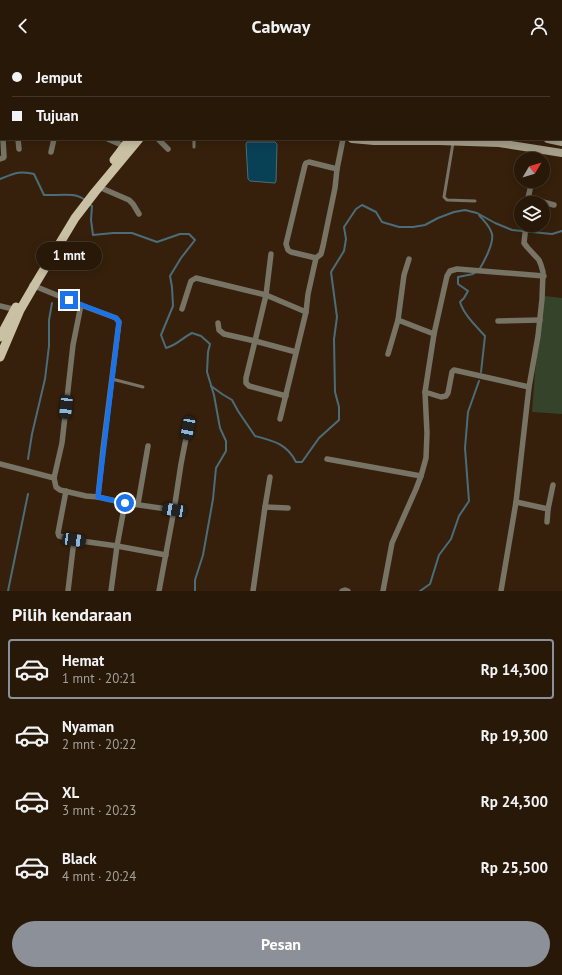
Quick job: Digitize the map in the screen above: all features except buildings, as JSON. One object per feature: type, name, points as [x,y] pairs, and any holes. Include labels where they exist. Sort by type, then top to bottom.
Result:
[{"type":"main road","points":[[0,338],[74,217],[128,145],[137,140]]},
{"type":"main road","points":[[0,357],[17,310]]},
{"type":"street","points":[[0,159],[4,157],[3,140]]},
{"type":"street","points":[[18,140],[19,149]]},
{"type":"street","points":[[51,152],[54,140]]},
{"type":"street","points":[[111,140],[128,145]]},
{"type":"street","points":[[159,140],[168,149]]},
{"type":"street","points":[[280,419],[306,312],[308,294],[316,258],[320,254],[323,246],[343,140]]},
{"type":"street","points":[[363,140],[500,143],[562,153]]},
{"type":"street","points":[[316,258],[291,252],[288,250],[286,244],[306,163],[309,162],[337,169]]},
{"type":"street","points":[[96,189],[129,200],[139,214]]},
{"type":"street","points":[[550,204],[554,205]]},
{"type":"street","points":[[501,591],[516,502],[540,320],[544,276],[539,260],[524,243],[525,232]]},
{"type":"street","points":[[271,254],[266,295],[246,382],[249,386],[286,396]]},
{"type":"street","points":[[388,354],[398,320],[404,275],[409,259]]},
{"type":"street","points":[[383,591],[392,543],[416,490],[426,458],[427,433],[425,392],[434,334],[447,276],[450,271],[457,269],[544,276]]},
{"type":"street","points":[[182,310],[191,281],[196,278],[266,295],[306,312]]},
{"type":"street","points":[[32,285],[116,318],[119,322],[98,497]]},
{"type":"street","points":[[81,305],[73,345],[62,443],[54,478],[56,487],[60,490],[86,496],[174,510]]},
{"type":"street","points":[[0,306],[17,310]]},
{"type":"street","points":[[398,320],[434,334]]},
{"type":"street","points":[[498,321],[540,320]]},
{"type":"street","points":[[218,323],[219,330],[224,334],[255,340],[296,352]]},
{"type":"street","points":[[425,392],[441,397],[446,396],[448,393],[452,372],[454,370],[530,387]]},
{"type":"street","points":[[159,591],[188,428]]},
{"type":"street","points":[[138,504],[148,446]]},
{"type":"street","points":[[327,459],[421,476]]},
{"type":"street","points":[[0,464],[54,478]]},
{"type":"street","points":[[253,591],[270,476]]},
{"type":"street","points":[[547,522],[553,485]]},
{"type":"street","points":[[66,491],[58,534],[59,536],[74,540],[166,555]]},
{"type":"street","points":[[516,502],[548,509]]},
{"type":"street","points":[[112,591],[117,546],[125,503]]},
{"type":"street","points":[[265,507],[288,508]]},
{"type":"street","points":[[68,591],[74,540]]},
{"type":"street","points":[[342,591],[348,591]]},
{"type":"lane","points":[[194,140],[194,147]]},
{"type":"lane","points":[[453,141],[444,197],[447,200],[475,201]]},
{"type":"lane","points":[[112,379],[143,387]]},
{"type":"green space","points":[[544,296],[562,298],[562,414],[532,412]]},
{"type":"water","points":[[247,142],[275,142],[277,144],[275,183],[250,181],[248,179]]},
{"type":"waterway","points":[[0,179],[13,174],[34,174],[44,195],[72,195],[86,201]]},
{"type":"waterway","points":[[89,204],[92,206],[91,220],[93,235],[132,233],[157,242],[180,234],[189,234],[195,240],[181,258],[170,276],[173,306],[161,335],[166,348],[192,333],[201,336],[210,344],[207,372],[214,395],[220,428],[226,441],[226,451],[216,468],[213,499],[203,555],[195,580],[195,591]]},
{"type":"waterway","points":[[211,386],[232,400],[255,436],[279,444],[288,451],[296,462],[302,462],[319,438],[339,420],[339,407],[335,392],[334,339],[337,317],[331,272],[344,251],[346,239],[344,227],[356,209],[362,205],[376,212],[382,222],[399,227],[425,225],[438,218],[454,212],[465,210],[477,213],[512,230],[552,234],[562,231]]},
{"type":"waterway","points":[[479,215],[490,228],[492,234],[492,242],[479,270]]},
{"type":"waterway","points":[[476,272],[458,277],[458,284],[468,291],[460,302],[464,311],[485,336],[481,372]]},
{"type":"waterway","points":[[28,459],[32,434],[45,379],[49,346],[49,320],[52,303]]},
{"type":"waterway","points":[[420,591],[430,584],[439,555],[451,539],[459,516],[469,501],[465,448],[468,412],[479,381]]},
{"type":"waterway","points":[[8,591],[28,494]]},
{"type":"route","points":[[69,300],[116,318],[119,322],[98,497],[125,503]]}]
